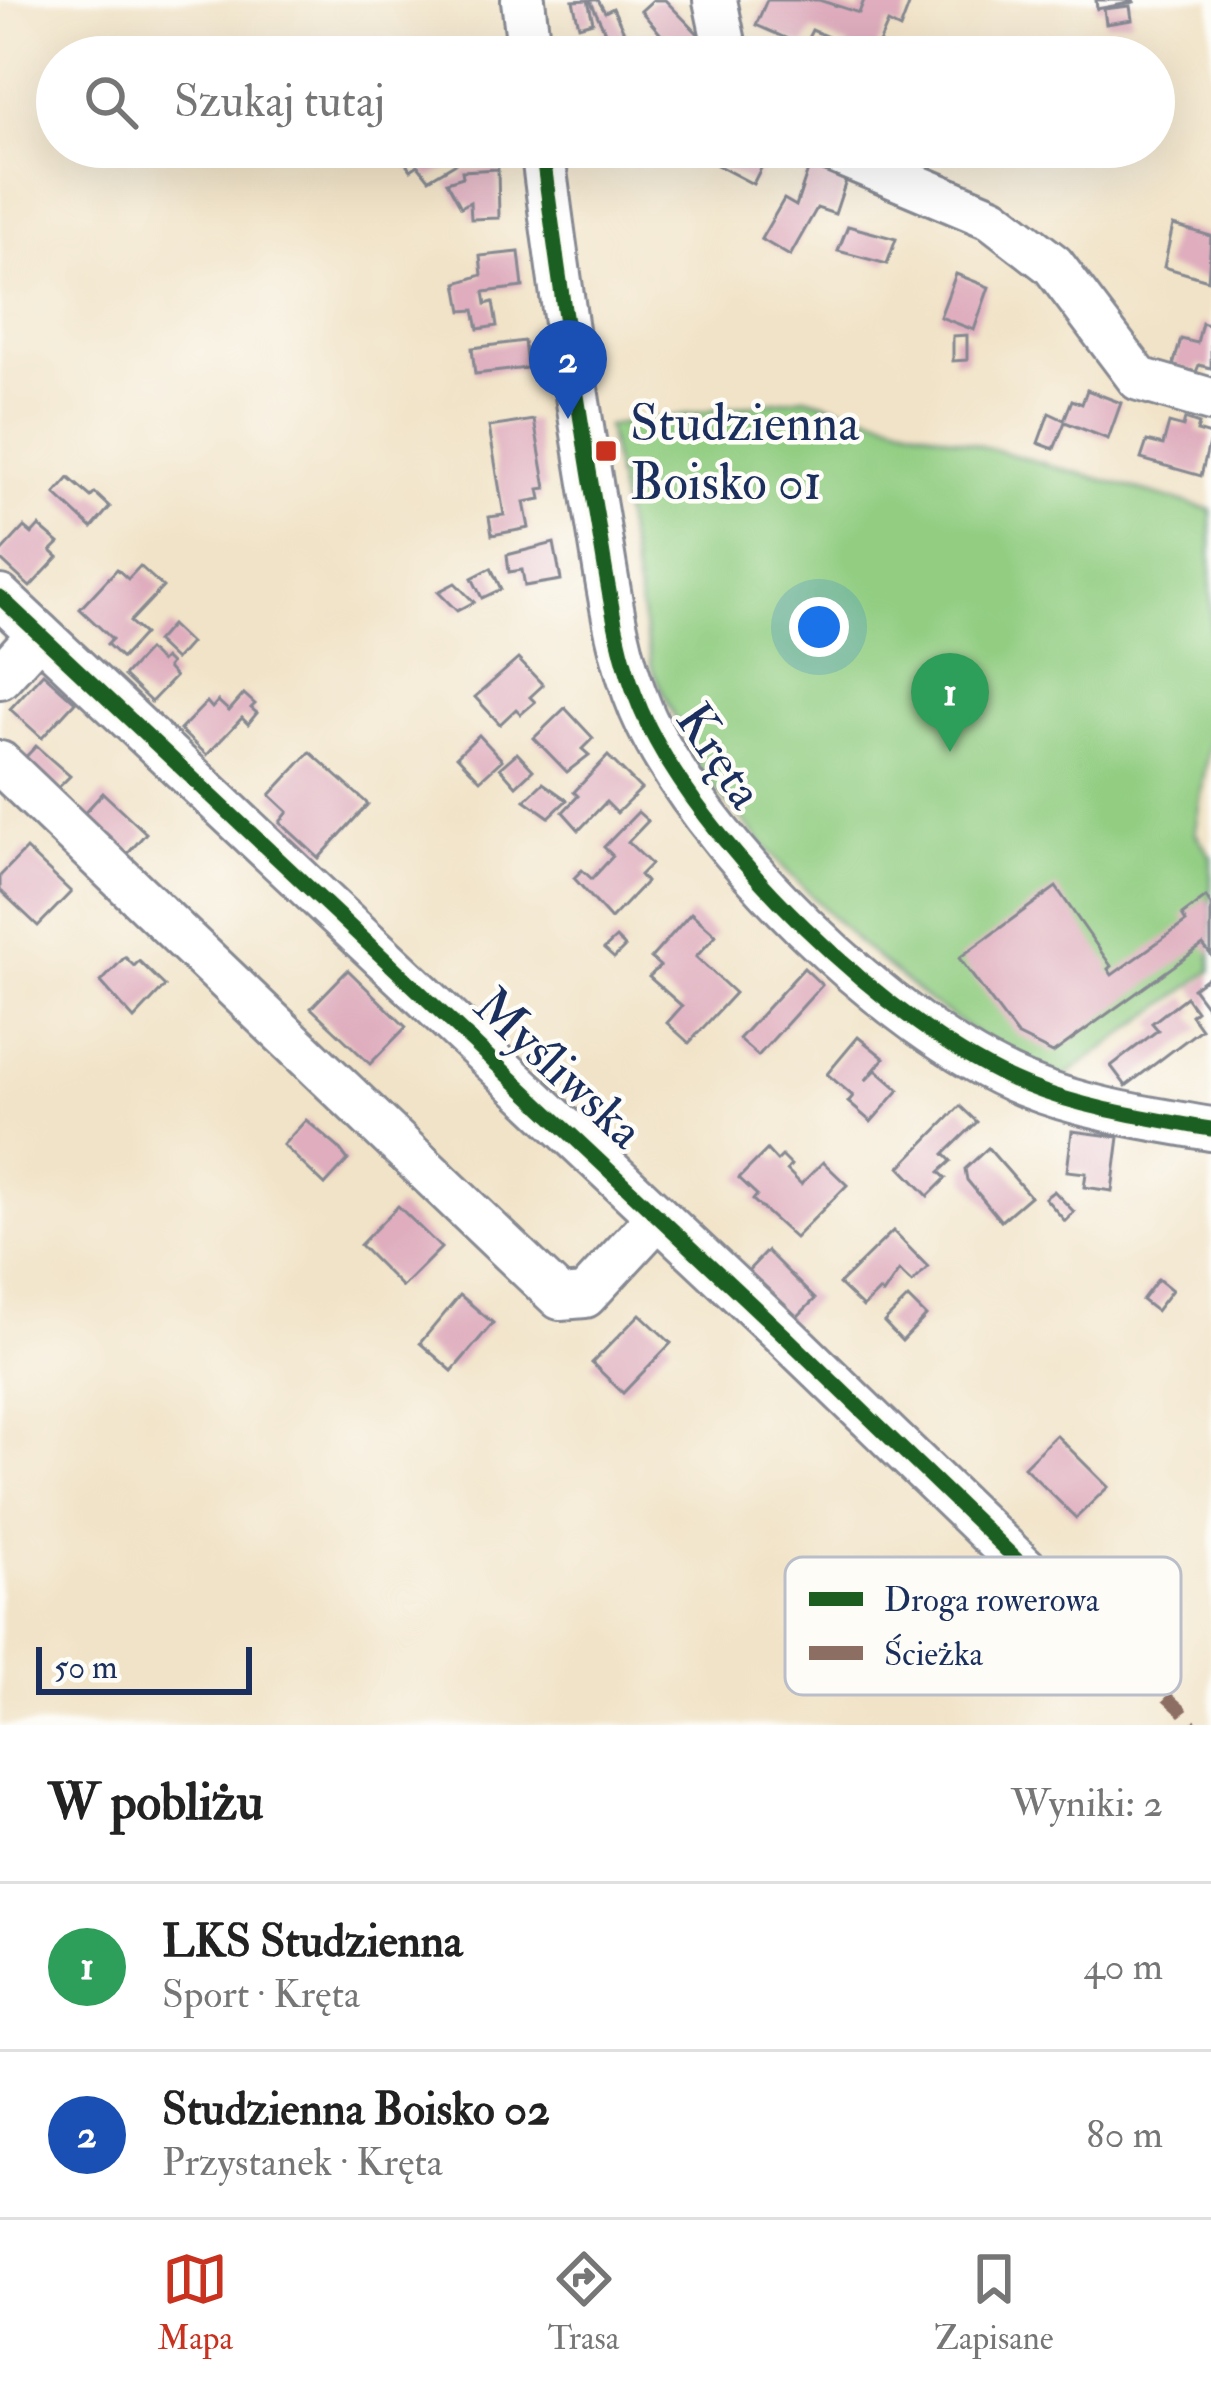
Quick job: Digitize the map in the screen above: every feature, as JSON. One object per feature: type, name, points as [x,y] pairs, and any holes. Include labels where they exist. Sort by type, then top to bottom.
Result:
[{"type":"street","points":[[523,0],[527,36]]},
{"type":"street","points":[[715,0],[723,36]]},
{"type":"street","name":"Kręta","points":[[545,168],[567,345],[621,655],[661,752],[694,800],[770,889],[875,989],[973,1059],[1075,1103],[1211,1129]]},
{"type":"street","points":[[873,168],[992,218],[1053,265],[1139,379],[1211,400]]},
{"type":"street","name":"Myśliwska","points":[[0,597],[1015,1557]]},
{"type":"street","points":[[0,677],[39,634]]},
{"type":"street","points":[[0,763],[560,1298],[585,1297],[658,1217]]},
{"type":"green space","points":[[805,397],[1211,510],[1211,730],[1195,832],[1211,857],[1211,971],[1064,1077],[1008,1055],[930,1002],[860,944],[785,869],[702,774],[652,669],[607,426]]},
{"type":"building","points":[[588,0],[593,22],[579,26],[573,1]]},
{"type":"building","points":[[590,0],[598,0],[605,12],[613,8],[628,36],[607,36]]},
{"type":"building","points":[[653,0],[665,0],[700,36],[662,36],[641,11]]},
{"type":"building","points":[[767,0],[819,0],[859,13],[864,0],[911,0],[900,29],[888,23],[882,36],[826,36],[812,30],[809,36],[781,36],[756,25]]},
{"type":"building","points":[[1096,0],[1133,0],[1134,2],[1097,9]]},
{"type":"building","points":[[1130,6],[1132,20],[1106,24],[1104,9]]},
{"type":"building","points":[[420,168],[448,168],[429,179]]},
{"type":"building","points":[[723,168],[761,168],[753,184]]},
{"type":"building","points":[[809,168],[847,178],[835,214],[817,208],[790,256],[761,239],[784,199],[796,206]]},
{"type":"building","points":[[498,169],[499,218],[471,219],[470,202],[461,207],[447,182],[463,177],[462,171]]},
{"type":"building","points":[[1173,225],[1211,236],[1208,280],[1164,267]]},
{"type":"building","points":[[848,226],[896,239],[887,264],[838,251]]},
{"type":"building","points":[[519,252],[523,287],[484,292],[486,304],[493,302],[497,326],[478,329],[474,310],[462,311],[457,283],[482,275],[480,256]]},
{"type":"building","points":[[956,274],[989,287],[974,330],[940,317]]},
{"type":"building","points":[[1202,323],[1211,326],[1211,368],[1199,365],[1196,372],[1173,366],[1181,339],[1197,343]]},
{"type":"building","points":[[967,335],[967,360],[953,361],[953,336]]},
{"type":"building","points":[[524,341],[527,368],[475,374],[472,348]]},
{"type":"building","points":[[1087,390],[1121,403],[1108,439],[1065,422],[1054,449],[1038,443],[1049,413],[1064,420],[1072,400],[1082,404]]},
{"type":"building","points":[[1185,419],[1199,424],[1197,431],[1211,435],[1201,476],[1141,459],[1147,441],[1163,445],[1169,423],[1183,427]]},
{"type":"building","points":[[534,420],[546,488],[539,489],[541,499],[524,502],[529,528],[492,535],[489,517],[504,515],[489,427]]},
{"type":"building","points":[[69,478],[110,507],[92,528],[55,494]]},
{"type":"building","points":[[39,526],[59,543],[51,551],[58,557],[30,587],[0,559],[0,553],[24,527],[32,534]]},
{"type":"building","points":[[554,543],[561,580],[525,586],[522,570],[509,572],[507,555]]},
{"type":"building","points":[[140,566],[163,587],[130,622],[144,634],[122,658],[107,644],[112,639],[80,609],[117,569],[128,579]]},
{"type":"building","points":[[491,568],[501,589],[482,598],[472,578]]},
{"type":"building","points":[[455,583],[474,602],[457,611],[438,592]]},
{"type":"building","points":[[171,625],[190,643],[175,660],[156,642]]},
{"type":"building","points":[[148,650],[160,662],[164,658],[170,664],[167,668],[175,677],[151,702],[124,676]]},
{"type":"building","points":[[518,659],[543,685],[530,697],[535,702],[521,714],[516,709],[500,724],[475,697]]},
{"type":"building","points":[[43,673],[75,702],[42,738],[10,709]]},
{"type":"building","points":[[244,694],[257,713],[248,724],[242,718],[207,755],[180,730],[207,702],[212,708],[218,701],[229,711]]},
{"type":"building","points":[[565,708],[593,738],[582,749],[589,755],[567,772],[534,738]]},
{"type":"building","points":[[479,735],[502,760],[480,780],[457,756]]},
{"type":"building","points":[[36,746],[70,776],[55,791],[22,761]]},
{"type":"building","points":[[310,752],[368,804],[319,858],[280,822],[288,812],[270,795]]},
{"type":"building","points":[[517,753],[533,770],[516,786],[500,768]]},
{"type":"building","points":[[608,756],[641,789],[617,813],[606,802],[579,830],[563,812],[578,796],[574,792]]},
{"type":"building","points":[[543,783],[567,800],[549,817],[525,800]]},
{"type":"building","points":[[103,793],[146,833],[124,858],[80,818]]},
{"type":"building","points":[[638,812],[648,821],[628,842],[651,864],[640,875],[646,882],[611,919],[574,878],[582,870],[592,879],[613,856],[604,847]]},
{"type":"building","points":[[26,849],[71,892],[38,926],[0,890],[0,876]]},
{"type":"building","points":[[1056,887],[1111,966],[1112,975],[1186,922],[1182,915],[1206,897],[1211,905],[1211,955],[1203,945],[1053,1053],[1017,1035],[959,958]]},
{"type":"building","points":[[691,913],[716,935],[696,957],[735,993],[689,1043],[667,1023],[682,1006],[649,977],[660,966],[651,958]]},
{"type":"building","points":[[616,938],[625,947],[614,958],[604,949]]},
{"type":"building","points":[[125,957],[134,966],[139,961],[165,986],[134,1019],[101,982]]},
{"type":"building","points":[[804,968],[822,985],[758,1056],[739,1039]]},
{"type":"building","points":[[348,970],[406,1027],[370,1064],[311,1008]]},
{"type":"building","points":[[1211,975],[1211,1012],[1193,988]]},
{"type":"building","points":[[1186,997],[1201,1029],[1126,1086],[1111,1066],[1158,1030],[1152,1023]]},
{"type":"building","points":[[858,1037],[884,1058],[865,1081],[876,1070],[899,1090],[871,1122],[848,1102],[853,1096],[827,1074]]},
{"type":"building","points":[[960,1106],[977,1122],[944,1154],[951,1161],[939,1172],[946,1178],[928,1196],[900,1167]]},
{"type":"building","points":[[306,1120],[348,1160],[325,1185],[283,1145]]},
{"type":"building","points":[[1072,1131],[1119,1137],[1112,1191],[1084,1187],[1086,1173],[1067,1171]]},
{"type":"building","points":[[988,1148],[1030,1196],[1001,1221],[967,1180],[965,1169]]},
{"type":"building","points":[[767,1150],[777,1161],[782,1156],[791,1165],[787,1170],[801,1184],[823,1162],[847,1185],[795,1238],[753,1200],[757,1195],[739,1178]]},
{"type":"building","points":[[1054,1191],[1074,1212],[1065,1221],[1045,1198]]},
{"type":"building","points":[[398,1206],[441,1248],[402,1287],[360,1245]]},
{"type":"building","points":[[893,1231],[928,1267],[912,1283],[899,1271],[883,1294],[879,1291],[863,1307],[839,1284]]},
{"type":"building","points":[[767,1251],[815,1299],[790,1324],[743,1276]]},
{"type":"building","points":[[1158,1279],[1172,1290],[1156,1311],[1142,1300]]},
{"type":"building","points":[[460,1295],[493,1323],[452,1371],[420,1343]]},
{"type":"building","points":[[908,1298],[926,1316],[902,1341],[884,1322]]},
{"type":"building","points":[[640,1314],[671,1343],[623,1393],[592,1363]]},
{"type":"building","points":[[1056,1435],[1108,1487],[1076,1518],[1024,1467]]},
{"type":"marked path","points":[[1164,1695],[1192,1725]]},
{"type":"cycle path","points":[[545,168],[573,372],[624,661],[641,710],[668,762],[706,817],[752,873],[860,978],[973,1059],[1025,1085],[1071,1100],[1211,1129]]},
{"type":"cycle path","points":[[0,597],[1014,1557]]},
{"type":"place","name":"Studzienna Boisko 02","points":[[568,419]]},
{"type":"place","name":"Studzienna Boisko 01","points":[[606,451]]},
{"type":"place","name":"LKS Studzienna","points":[[950,752]]}]
